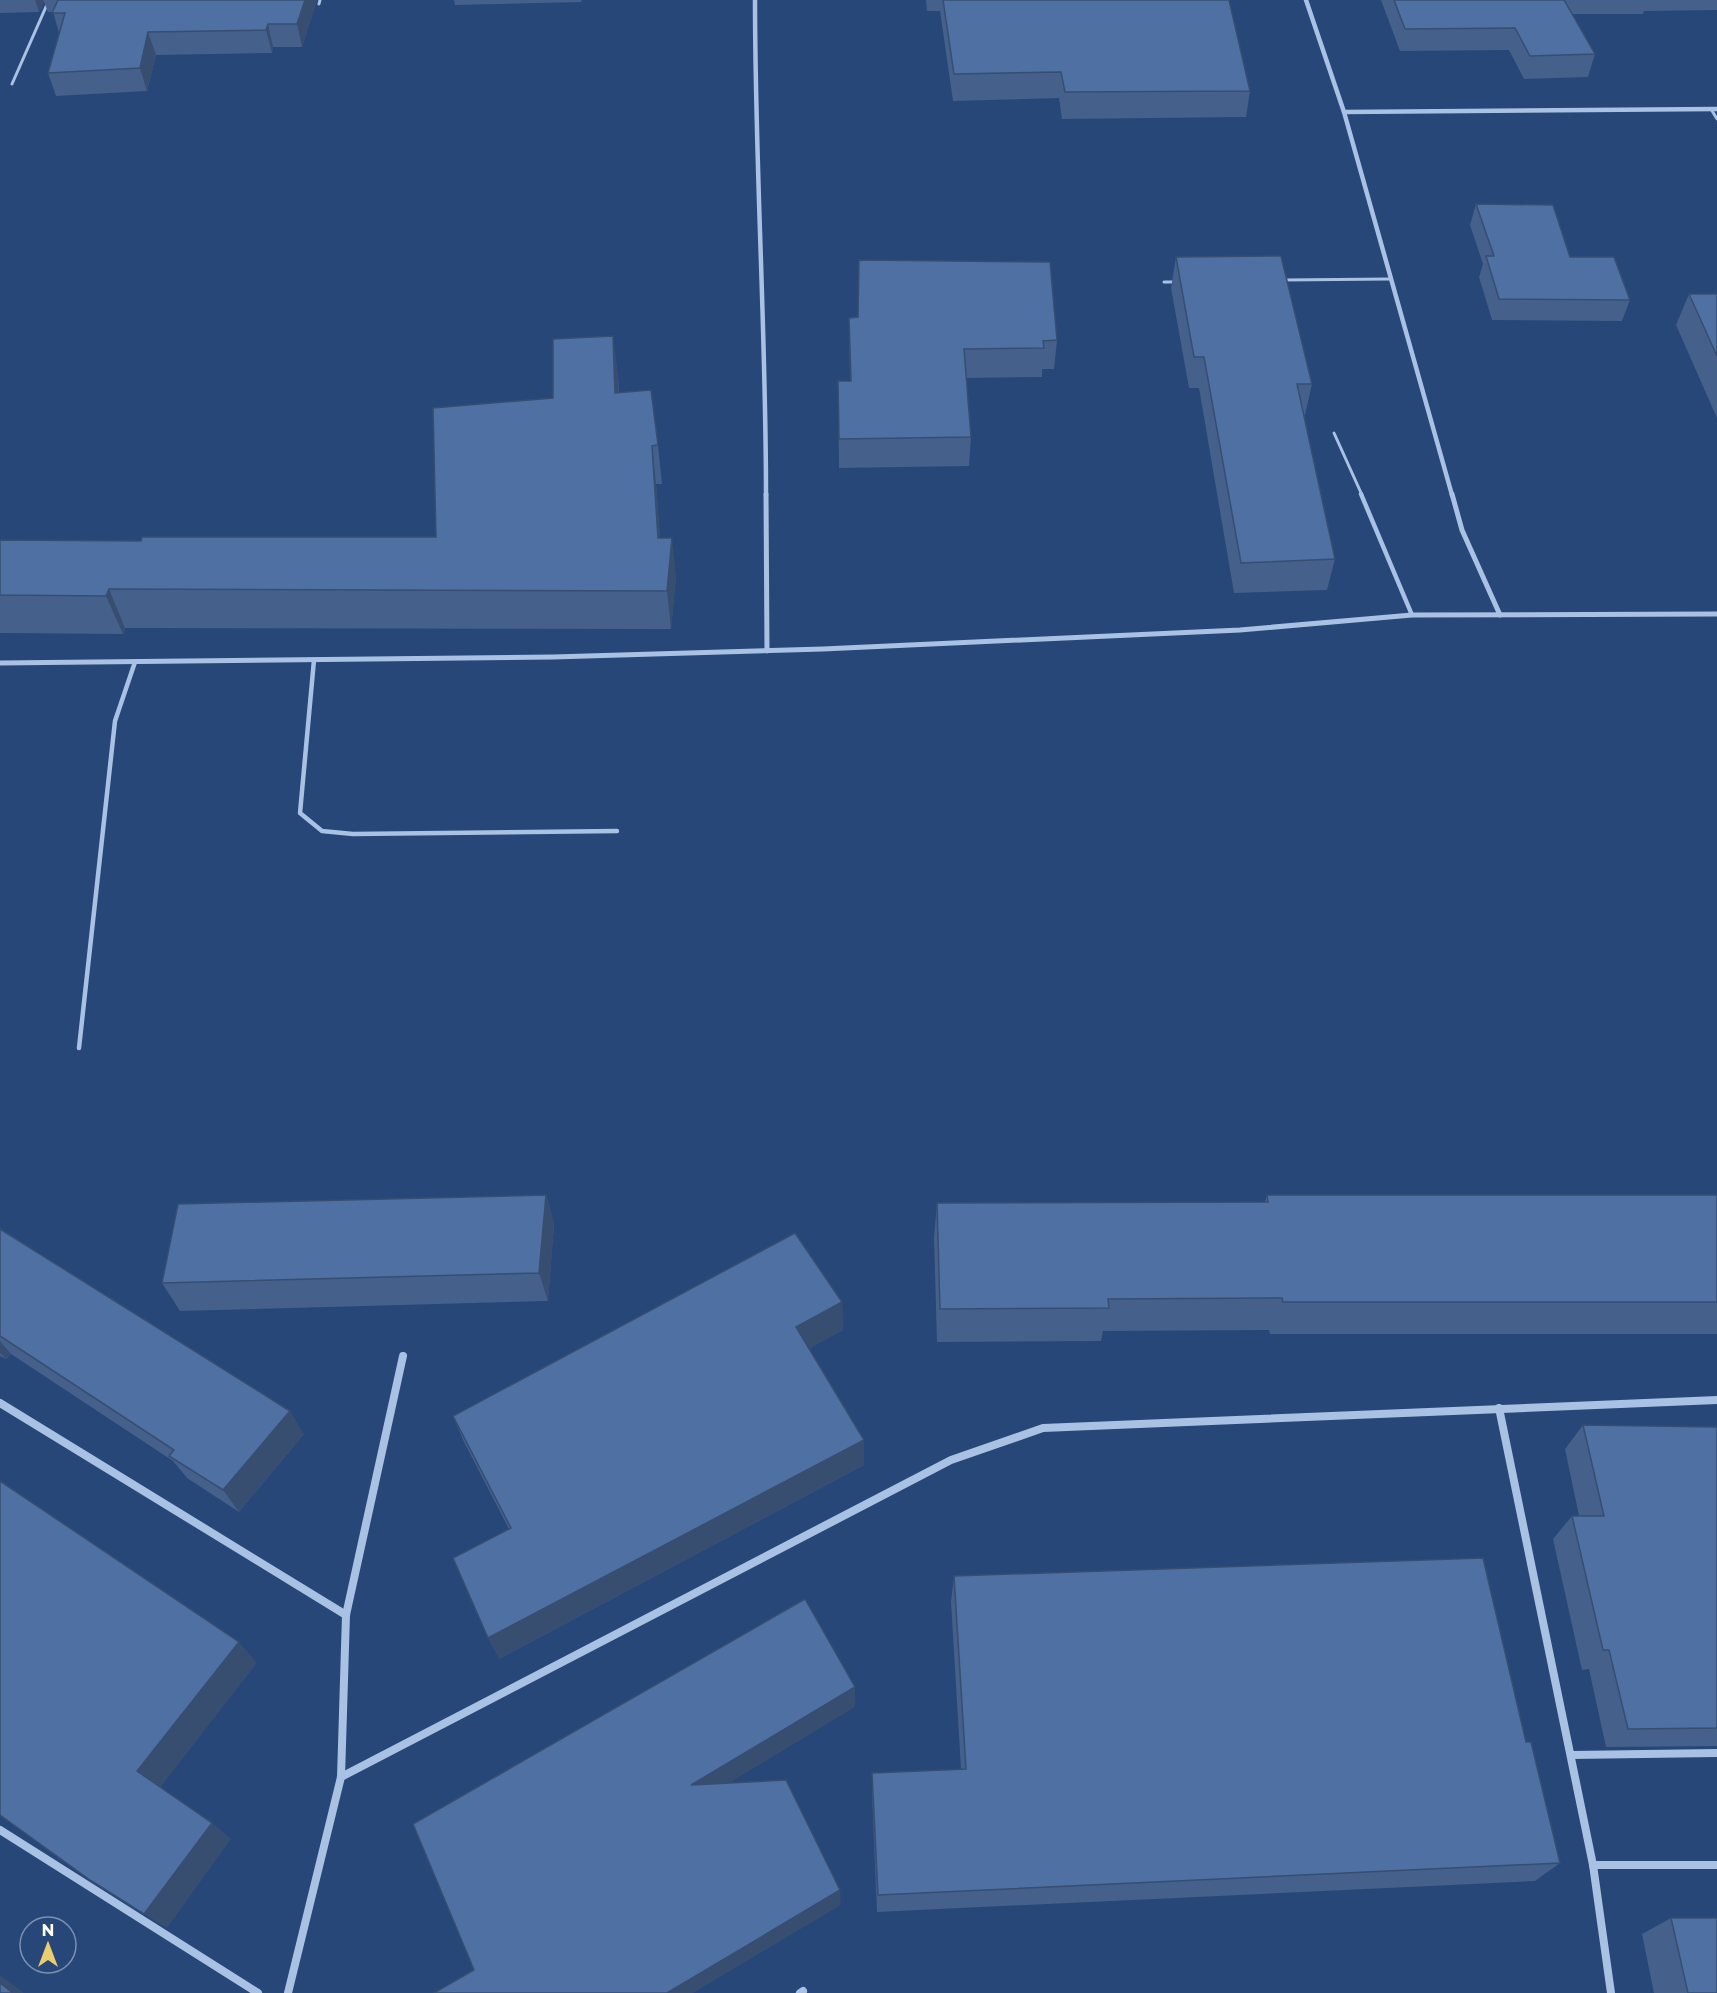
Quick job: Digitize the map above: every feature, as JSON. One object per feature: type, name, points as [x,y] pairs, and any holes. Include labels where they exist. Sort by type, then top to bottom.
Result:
[{"type":"street","points":[[755,0],[755,92],[766,407],[767,651]]},
{"type":"street","points":[[1306,0],[1344,112],[1462,530],[1500,615]]},
{"type":"street","points":[[1344,112],[1714,109]]},
{"type":"street","points":[[0,663],[553,657],[767,651],[1240,630],[1412,615],[1717,614]]},
{"type":"street","points":[[288,1993],[341,1777],[346,1615],[403,1356]]},
{"type":"street","points":[[341,1777],[890,1494],[951,1460],[1043,1428],[1717,1400]]},
{"type":"street","points":[[0,1403],[346,1615]]},
{"type":"street","points":[[1499,1408],[1593,1865],[1611,1993]]},
{"type":"street","points":[[1570,1755],[1717,1753]]},
{"type":"street","points":[[0,1830],[258,1993]]},
{"type":"street","points":[[1593,1865],[1717,1865]]},
{"type":"lane","points":[[12,84],[49,0]]},
{"type":"lane","points":[[1714,109],[1717,119]]},
{"type":"lane","points":[[1280,280],[1390,279]]},
{"type":"lane","points":[[1164,282],[1187,281]]},
{"type":"lane","points":[[1334,433],[1387,551],[1412,615]]},
{"type":"lane","points":[[314,660],[300,813],[322,831],[353,834],[617,831]]},
{"type":"lane","points":[[79,1048],[115,721],[135,662]]},
{"type":"building","points":[[58,0],[305,0],[297,24],[268,24],[266,30],[148,32],[140,68],[48,73],[65,13],[52,13]]},
{"type":"building","points":[[943,0],[1229,0],[1250,91],[1065,92],[1061,72],[954,74]]},
{"type":"building","points":[[1394,0],[1564,0],[1595,54],[1530,56],[1515,28],[1405,29]]},
{"type":"building","points":[[1476,204],[1553,205],[1570,257],[1614,257],[1630,300],[1499,299],[1486,256],[1494,256]]},
{"type":"building","points":[[1281,256],[1312,384],[1297,384],[1335,559],[1241,563],[1204,357],[1194,357],[1176,257]]},
{"type":"building","points":[[859,260],[1050,262],[1057,340],[1043,341],[1044,348],[964,349],[971,437],[839,439],[838,381],[851,381],[849,318],[858,317]]},
{"type":"building","points":[[1689,294],[1717,294],[1717,356]]},
{"type":"building","points":[[613,336],[615,393],[651,390],[658,445],[652,446],[658,538],[672,538],[667,591],[109,589],[106,596],[0,595],[0,540],[141,541],[142,537],[436,537],[433,408],[553,398],[553,339]]},
{"type":"building","points":[[546,1195],[539,1273],[162,1283],[178,1204]]},
{"type":"building","points":[[1267,1195],[1717,1195],[1717,1302],[1283,1302],[1282,1298],[1108,1299],[1109,1308],[940,1309],[937,1203],[1268,1202]]},
{"type":"building","points":[[0,1229],[290,1411],[223,1490],[169,1456],[174,1450],[0,1336]]},
{"type":"building","points":[[795,1233],[842,1302],[796,1327],[864,1440],[488,1638],[453,1558],[511,1528],[453,1416]]},
{"type":"building","points":[[1583,1425],[1717,1427],[1717,1728],[1628,1729],[1609,1650],[1603,1650],[1572,1516],[1604,1516]]},
{"type":"building","points":[[0,1481],[239,1642],[137,1771],[212,1823],[144,1914],[90,1880],[0,1815]]},
{"type":"building","points":[[1483,1558],[1526,1742],[1531,1742],[1560,1863],[878,1895],[872,1773],[966,1769],[954,1576]]},
{"type":"building","points":[[805,1599],[855,1687],[691,1785],[786,1780],[840,1890],[667,1993],[434,1993],[474,1970],[413,1824]]},
{"type":"building","points":[[1671,1918],[1717,1918],[1717,1993],[1688,1993]]},
{"type":"building","points":[[0,1983],[13,1993],[0,1993]]}]
